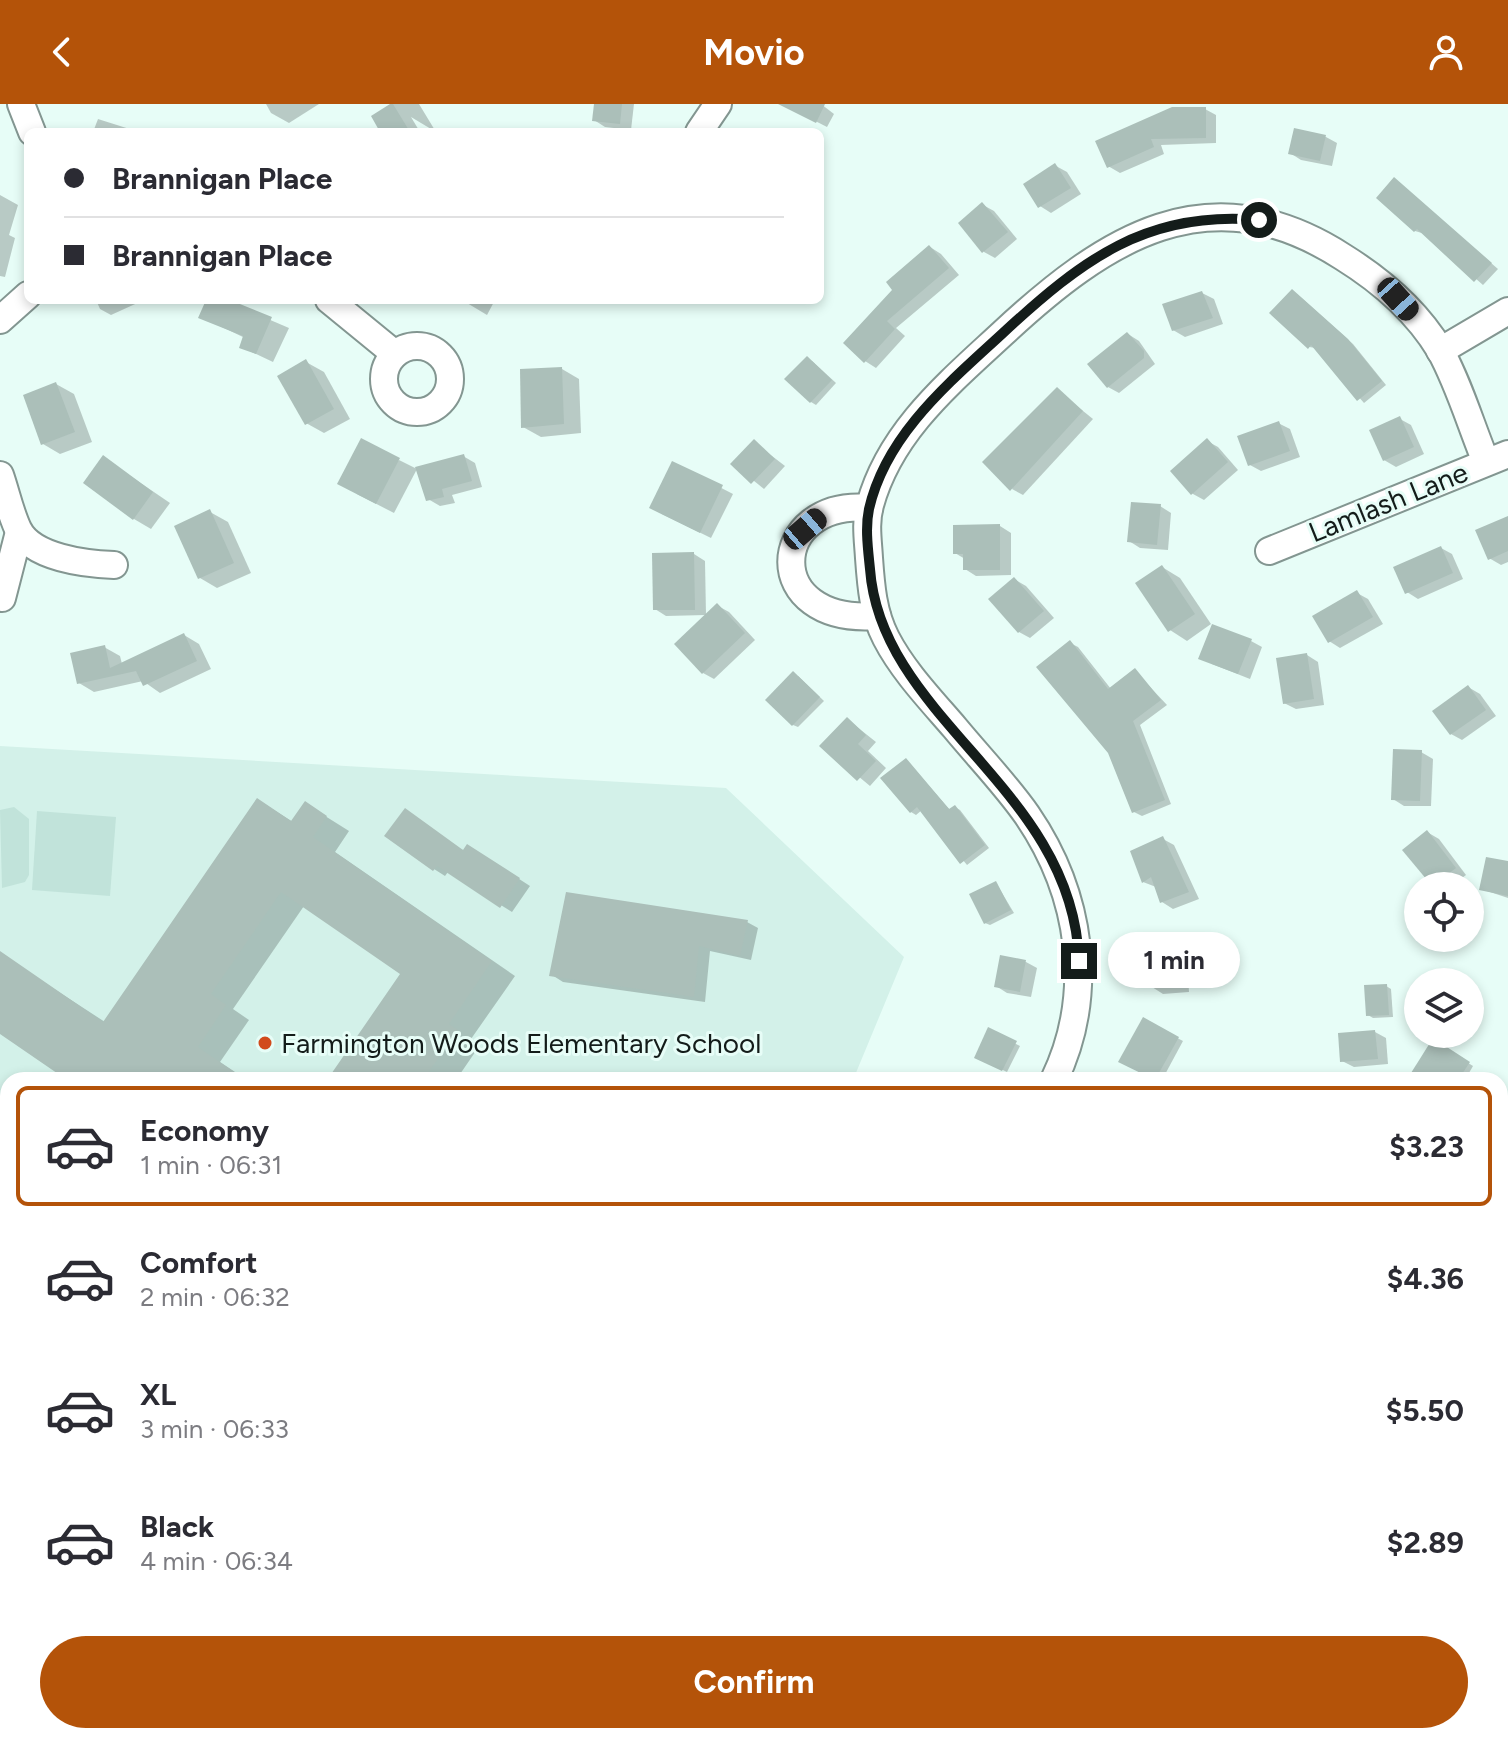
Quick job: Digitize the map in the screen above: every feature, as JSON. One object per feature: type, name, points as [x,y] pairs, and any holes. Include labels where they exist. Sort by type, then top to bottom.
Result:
[{"type":"street","points":[[21,104],[30,128]]},
{"type":"street","points":[[702,128],[718,104]]},
{"type":"street","points":[[1057,1072],[1072,1035],[1080,980],[1078,943],[1060,878],[1027,815],[904,666],[877,616],[870,567],[869,508],[895,450],[936,396],[1067,276],[1096,256],[1161,227],[1200,219],[1241,219],[1285,226],[1310,237],[1383,286],[1440,351],[1497,458]]},
{"type":"street","points":[[0,320],[24,299]]},
{"type":"street","points":[[334,304],[395,354]]},
{"type":"street","points":[[1440,351],[1508,311]]},
{"type":"street","name":"Lamlash Lane","points":[[1269,551],[1497,458]]},
{"type":"street","points":[[0,475],[19,532],[2,598]]},
{"type":"street","points":[[869,508],[839,507],[820,516],[797,541],[791,567],[800,592],[816,604],[836,614],[877,616]]},
{"type":"street","points":[[19,532],[46,553],[86,564],[114,565]]},
{"type":"shaded area","points":[[0,746],[726,788],[904,957],[856,1072],[0,1072]]},
{"type":"shaded area","points":[[14,807],[29,819],[29,875],[25,882],[2,888],[0,810]]},
{"type":"shaded area","points":[[37,811],[116,817],[110,896],[32,890]]},
{"type":"building","points":[[393,104],[408,128],[378,128],[371,116]]},
{"type":"building","points":[[594,104],[622,104],[620,124],[592,121]]},
{"type":"building","points":[[778,104],[825,104],[816,123]]},
{"type":"building","points":[[1172,107],[1206,107],[1206,138],[1151,139],[1154,147],[1107,168],[1095,141]]},
{"type":"building","points":[[1294,128],[1326,135],[1320,161],[1288,154]]},
{"type":"building","points":[[1055,163],[1071,188],[1038,208],[1023,184]]},
{"type":"building","points":[[1394,177],[1492,263],[1474,282],[1417,229],[1414,232],[1376,198]]},
{"type":"building","points":[[982,202],[1008,232],[982,253],[958,223]]},
{"type":"building","points":[[929,245],[949,268],[887,321],[895,329],[864,363],[843,343],[892,290],[886,282]]},
{"type":"building","points":[[1292,289],[1348,339],[1382,381],[1357,401],[1311,345],[1308,349],[1269,313]]},
{"type":"building","points":[[1202,291],[1213,318],[1172,331],[1162,304]]},
{"type":"building","points":[[204,304],[240,304],[272,317],[256,354],[239,348],[243,336],[198,318]]},
{"type":"building","points":[[1127,332],[1144,351],[1144,358],[1107,388],[1087,364]]},
{"type":"building","points":[[807,356],[832,380],[810,403],[784,379]]},
{"type":"building","points":[[306,359],[334,409],[305,425],[277,376]]},
{"type":"building","points":[[562,367],[564,424],[521,428],[520,369]]},
{"type":"building","points":[[56,382],[75,432],[41,445],[23,395]]},
{"type":"building","points":[[1057,387],[1083,411],[1010,491],[982,462]]},
{"type":"building","points":[[1400,416],[1414,447],[1383,461],[1369,430]]},
{"type":"building","points":[[1279,421],[1290,451],[1248,466],[1237,436]]},
{"type":"building","points":[[361,438],[400,458],[376,504],[337,484]]},
{"type":"building","points":[[1207,438],[1228,462],[1191,495],[1170,471]]},
{"type":"building","points":[[754,439],[775,459],[751,484],[730,464]]},
{"type":"building","points":[[464,454],[472,481],[442,489],[444,497],[426,501],[415,467]]},
{"type":"building","points":[[103,455],[153,492],[133,520],[83,483]]},
{"type":"building","points":[[672,461],[723,485],[700,533],[649,508]]},
{"type":"building","points":[[1131,502],[1161,504],[1157,545],[1127,542]]},
{"type":"building","points":[[210,509],[234,563],[198,579],[174,526]]},
{"type":"building","points":[[1508,516],[1508,551],[1488,560],[1475,530]]},
{"type":"building","points":[[1000,524],[1000,570],[963,570],[963,554],[953,554],[953,525]]},
{"type":"building","points":[[1441,546],[1453,573],[1405,594],[1393,567]]},
{"type":"building","points":[[694,552],[695,610],[653,610],[652,553]]},
{"type":"building","points":[[1162,565],[1195,614],[1168,632],[1135,583]]},
{"type":"building","points":[[1014,577],[1044,611],[1018,633],[988,599]]},
{"type":"building","points":[[1357,590],[1373,617],[1328,643],[1312,616]]},
{"type":"building","points":[[717,603],[745,633],[702,674],[674,644]]},
{"type":"building","points":[[1212,624],[1252,639],[1238,674],[1198,659]]},
{"type":"building","points":[[184,633],[197,661],[143,686],[136,671],[77,684],[70,653],[105,645],[110,668]]},
{"type":"building","points":[[1070,640],[1108,689],[1135,668],[1161,700],[1133,721],[1165,800],[1132,813],[1108,753],[1036,667]]},
{"type":"building","points":[[1307,653],[1314,699],[1283,704],[1276,658]]},
{"type":"building","points":[[793,671],[820,697],[792,726],[765,700]]},
{"type":"building","points":[[1468,685],[1486,710],[1450,735],[1432,711]]},
{"type":"building","points":[[847,717],[866,735],[858,744],[876,761],[857,781],[819,746]]},
{"type":"building","points":[[1393,749],[1422,750],[1420,801],[1391,800]]},
{"type":"building","points":[[906,758],[949,809],[955,805],[985,845],[960,864],[917,807],[910,813],[880,778]]},
{"type":"building","points":[[257,798],[291,821],[305,801],[327,816],[313,837],[492,961],[449,1024],[458,1030],[429,1072],[333,1072],[400,974],[281,892],[211,994],[226,1005],[198,1047],[234,1072],[55,1072],[0,1034],[0,951],[103,1022]]},
{"type":"building","points":[[405,808],[463,850],[467,844],[520,878],[500,908],[437,866],[433,871],[384,836]]},
{"type":"building","points":[[1427,830],[1456,868],[1451,872],[1420,872],[1402,850]]},
{"type":"building","points":[[1163,836],[1189,892],[1160,903],[1151,877],[1142,883],[1130,851]]},
{"type":"building","points":[[1486,857],[1508,861],[1508,896],[1484,891]]},
{"type":"building","points":[[996,881],[1011,910],[984,924],[969,894]]},
{"type":"building","points":[[566,892],[748,920],[740,956],[699,946],[694,997],[549,976]]},
{"type":"building","points":[[1176,947],[1178,987],[1150,988],[1148,948]]},
{"type":"building","points":[[1000,955],[1026,960],[1020,992],[994,987]]},
{"type":"building","points":[[1387,984],[1389,1015],[1366,1016],[1364,985]]},
{"type":"building","points":[[1143,1017],[1179,1037],[1159,1072],[1139,1072],[1118,1062]]},
{"type":"building","points":[[988,1027],[1017,1041],[1002,1071],[974,1058]]},
{"type":"building","points":[[1375,1030],[1378,1059],[1340,1062],[1338,1033]]},
{"type":"building","points":[[1427,1048],[1448,1048],[1470,1062],[1463,1072],[1412,1072]]},
{"type":"place","name":"Farmington Woods Elementary School","points":[[265,1043]]},
{"type":"route","points":[[1079,961],[1071,912],[1045,844],[1027,815],[904,666],[886,639],[871,589],[867,526],[869,508],[887,463],[914,421],[936,396],[1067,276],[1096,256],[1139,234],[1161,227],[1200,219],[1259,220]]}]
